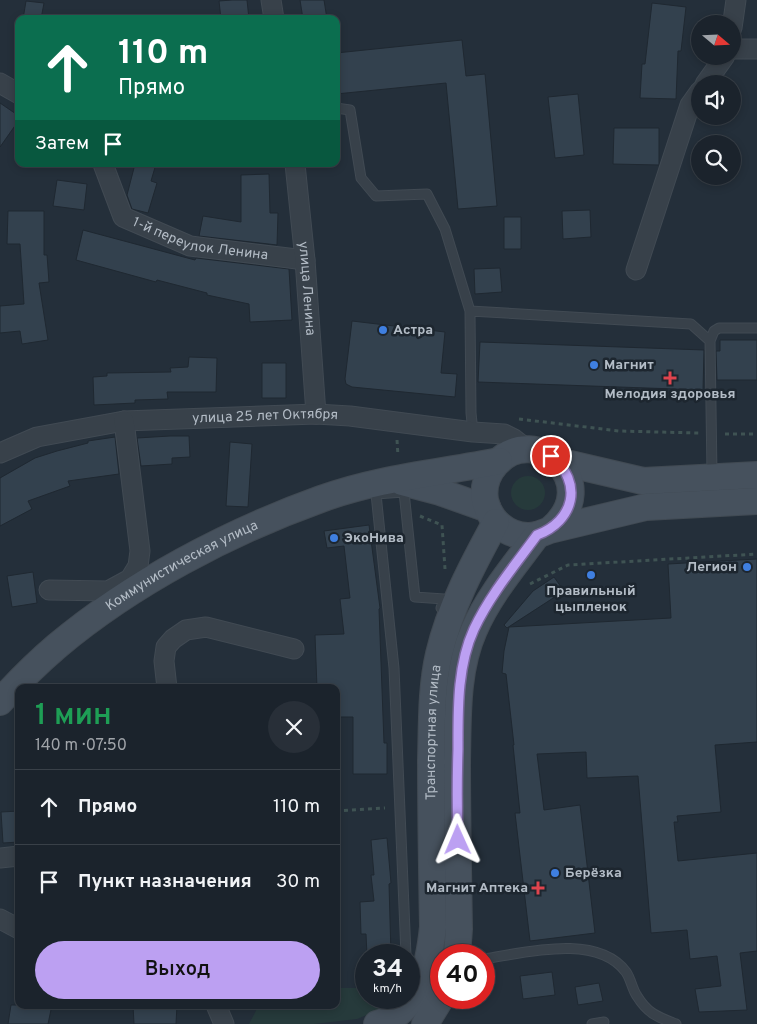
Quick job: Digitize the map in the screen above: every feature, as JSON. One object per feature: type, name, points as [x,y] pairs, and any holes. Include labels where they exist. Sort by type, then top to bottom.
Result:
[{"type":"main road","points":[[757,475],[643,481],[557,461],[544,453],[528,450],[507,455],[499,461],[487,478],[485,489],[492,515],[502,528],[519,535],[544,532],[646,507],[757,501]]},
{"type":"main road","name":"Коммунистическая улица","points":[[17,684],[33,667],[84,624],[159,574],[242,531],[321,498],[391,479],[446,472],[499,461]]},
{"type":"main road","points":[[544,532],[566,514],[570,503],[571,492],[567,475],[557,461]]},
{"type":"main road","points":[[391,479],[440,492],[492,515]]},
{"type":"main road","name":"Транспортная улица","points":[[378,1024],[399,1014],[408,1004],[418,990],[427,957],[433,927],[432,726],[434,688],[439,654],[460,592],[492,515]]},
{"type":"main road","name":"Транспортная улица","points":[[427,957],[459,929],[458,727],[464,660],[473,632],[485,606],[544,532]]},
{"type":"main road","name":"Коммунистическая улица","points":[[0,702],[15,686]]},
{"type":"main road","points":[[430,1023],[436,1009]]},
{"type":"street","points":[[271,0],[273,15]]},
{"type":"street","points":[[734,15],[736,0]]},
{"type":"street","points":[[741,50],[757,49]]},
{"type":"street","points":[[0,83],[15,92]]},
{"type":"street","points":[[636,270],[691,104]]},
{"type":"street","name":"1-й переулок Ленина","points":[[104,167],[122,218],[190,246],[305,260]]},
{"type":"street","name":"улица Ленина","points":[[295,167],[305,260],[316,414]]},
{"type":"street","name":"улица 25 лет Октября","points":[[0,453],[37,437],[124,421],[316,414],[504,434],[528,450]]},
{"type":"street","points":[[49,590],[108,591],[130,579],[138,566],[140,552],[124,421]]},
{"type":"street","points":[[167,684],[164,661],[166,648],[186,630],[206,627],[294,648]]},
{"type":"street","points":[[0,858],[15,856]]},
{"type":"street","points":[[0,919],[15,928]]},
{"type":"street","points":[[218,1009],[224,1024]]},
{"type":"lane","points":[[340,109],[350,110],[361,178],[376,196],[426,194],[446,229],[470,311],[471,413],[473,432]]},
{"type":"lane","points":[[470,311],[691,324],[710,340]]},
{"type":"lane","points":[[712,477],[710,340],[714,331],[720,328],[757,328]]},
{"type":"lane","points":[[427,957],[376,494],[404,492],[415,597],[444,599],[438,618]]},
{"type":"lane","points":[[422,747],[422,796]]},
{"type":"lane","points":[[495,958],[567,948],[591,950],[610,957],[626,972],[637,996],[652,1015],[676,1024]]},
{"type":"lane","points":[[592,1024],[604,1022]]},
{"type":"path","points":[[511,418],[619,431],[757,434]]},
{"type":"path","points":[[526,590],[531,583],[568,565],[757,554]]},
{"type":"green space","points":[[528,476],[540,481],[545,493],[540,505],[528,510],[516,505],[511,493],[516,481]]},
{"type":"green space","points":[[340,988],[355,988],[355,1009],[381,1009],[357,1019],[314,1024],[249,1024],[257,1009],[340,1009]]},
{"type":"building","points":[[247,0],[249,15],[221,15],[219,1]]},
{"type":"building","points":[[300,0],[324,0],[326,15],[302,15]]},
{"type":"building","points":[[26,1],[44,3],[42,15],[24,15]]},
{"type":"building","points":[[652,3],[686,7],[681,51],[678,51],[676,99],[640,98],[642,64],[645,64]]},
{"type":"building","points":[[462,40],[466,76],[485,74],[497,206],[458,209],[446,83],[340,94],[340,53]]},
{"type":"building","points":[[578,94],[584,155],[555,158],[548,97]]},
{"type":"building","points":[[0,103],[15,113],[15,126],[0,147]]},
{"type":"building","points":[[614,128],[659,128],[659,165],[613,164]]},
{"type":"building","points":[[134,167],[155,167],[151,181],[157,183],[148,213],[132,209],[127,195]]},
{"type":"building","points":[[269,174],[270,213],[278,213],[277,245],[199,236],[203,216],[241,222],[241,175]]},
{"type":"building","points":[[57,180],[87,184],[84,210],[53,206]]},
{"type":"building","points":[[590,210],[591,237],[563,239],[562,211]]},
{"type":"building","points":[[8,211],[44,211],[44,255],[47,255],[49,282],[39,283],[48,340],[22,344],[20,331],[0,333],[0,306],[24,304],[20,244],[7,244]]},
{"type":"building","points":[[504,217],[521,217],[521,249],[504,249]]},
{"type":"building","points":[[83,230],[195,260],[196,258],[289,269],[292,320],[250,322],[249,304],[207,295],[207,293],[157,280],[156,282],[76,260]]},
{"type":"building","points":[[500,268],[502,292],[475,294],[474,269]]},
{"type":"building","points":[[352,321],[445,332],[441,373],[457,374],[455,397],[352,387],[346,384]]},
{"type":"building","points":[[720,340],[757,340],[757,380],[717,380],[716,351],[720,351]]},
{"type":"building","points":[[480,342],[704,350],[703,390],[478,382]]},
{"type":"building","points":[[189,357],[217,358],[216,392],[167,392],[168,399],[135,400],[135,403],[94,405],[93,377],[107,376],[107,373],[171,372],[170,368],[188,367]]},
{"type":"building","points":[[262,363],[286,363],[286,398],[262,398]]},
{"type":"building","points":[[189,436],[190,457],[172,458],[172,464],[141,466],[137,438]]},
{"type":"building","points":[[115,437],[119,474],[68,481],[70,486],[28,501],[32,509],[0,526],[0,478],[35,458],[88,443],[88,441]]},
{"type":"building","points":[[230,442],[252,444],[248,507],[226,506]]},
{"type":"building","points":[[369,525],[380,608],[384,743],[387,743],[387,774],[353,774],[353,717],[340,717],[340,684],[317,684],[315,635],[344,634],[340,599],[350,598],[344,546],[327,548],[324,531]]},
{"type":"building","points":[[757,559],[757,742],[715,745],[721,812],[677,816],[678,822],[674,822],[678,861],[757,853],[757,951],[740,953],[747,1010],[699,1012],[695,989],[721,986],[717,956],[690,959],[687,930],[651,933],[638,776],[587,778],[586,752],[537,754],[544,810],[580,805],[595,933],[530,941],[515,813],[520,813],[514,745],[506,674],[502,673],[504,651],[509,627],[671,618],[668,564]]},
{"type":"building","points":[[33,572],[37,603],[12,607],[7,576]]},
{"type":"building","points":[[554,577],[564,591],[507,628],[504,625],[533,591]]},
{"type":"building","points":[[15,811],[15,842],[3,843],[1,812]]},
{"type":"building","points":[[387,838],[391,883],[389,884],[391,944],[366,944],[366,934],[361,934],[360,902],[374,901],[371,875],[374,875],[371,840]]},
{"type":"building","points":[[552,972],[555,995],[523,999],[520,976]]},
{"type":"building","points":[[599,983],[603,1001],[578,1005],[575,987]]},
{"type":"building","points":[[11,1005],[15,1005],[15,1009],[51,1009],[48,1024],[8,1024]]},
{"type":"building","points":[[133,1009],[177,1009],[176,1024],[134,1024]]},
{"type":"place","name":"Астра","points":[[383,330]]},
{"type":"place","name":"Магнит","points":[[594,365]]},
{"type":"place","name":"Мелодия здоровья","points":[[670,378]]},
{"type":"place","name":"ЭкоНива","points":[[334,538]]},
{"type":"place","name":"Легион","points":[[747,567]]},
{"type":"place","name":"Правильный цыпленок","points":[[591,575]]},
{"type":"place","name":"Берёзка","points":[[555,873]]},
{"type":"place","name":"Магнит Аптека","points":[[538,888]]},
{"type":"route","points":[[458,840],[458,727],[464,660],[473,632],[485,606],[537,535],[550,530],[566,514],[570,503],[569,481],[564,470],[551,456]]}]
